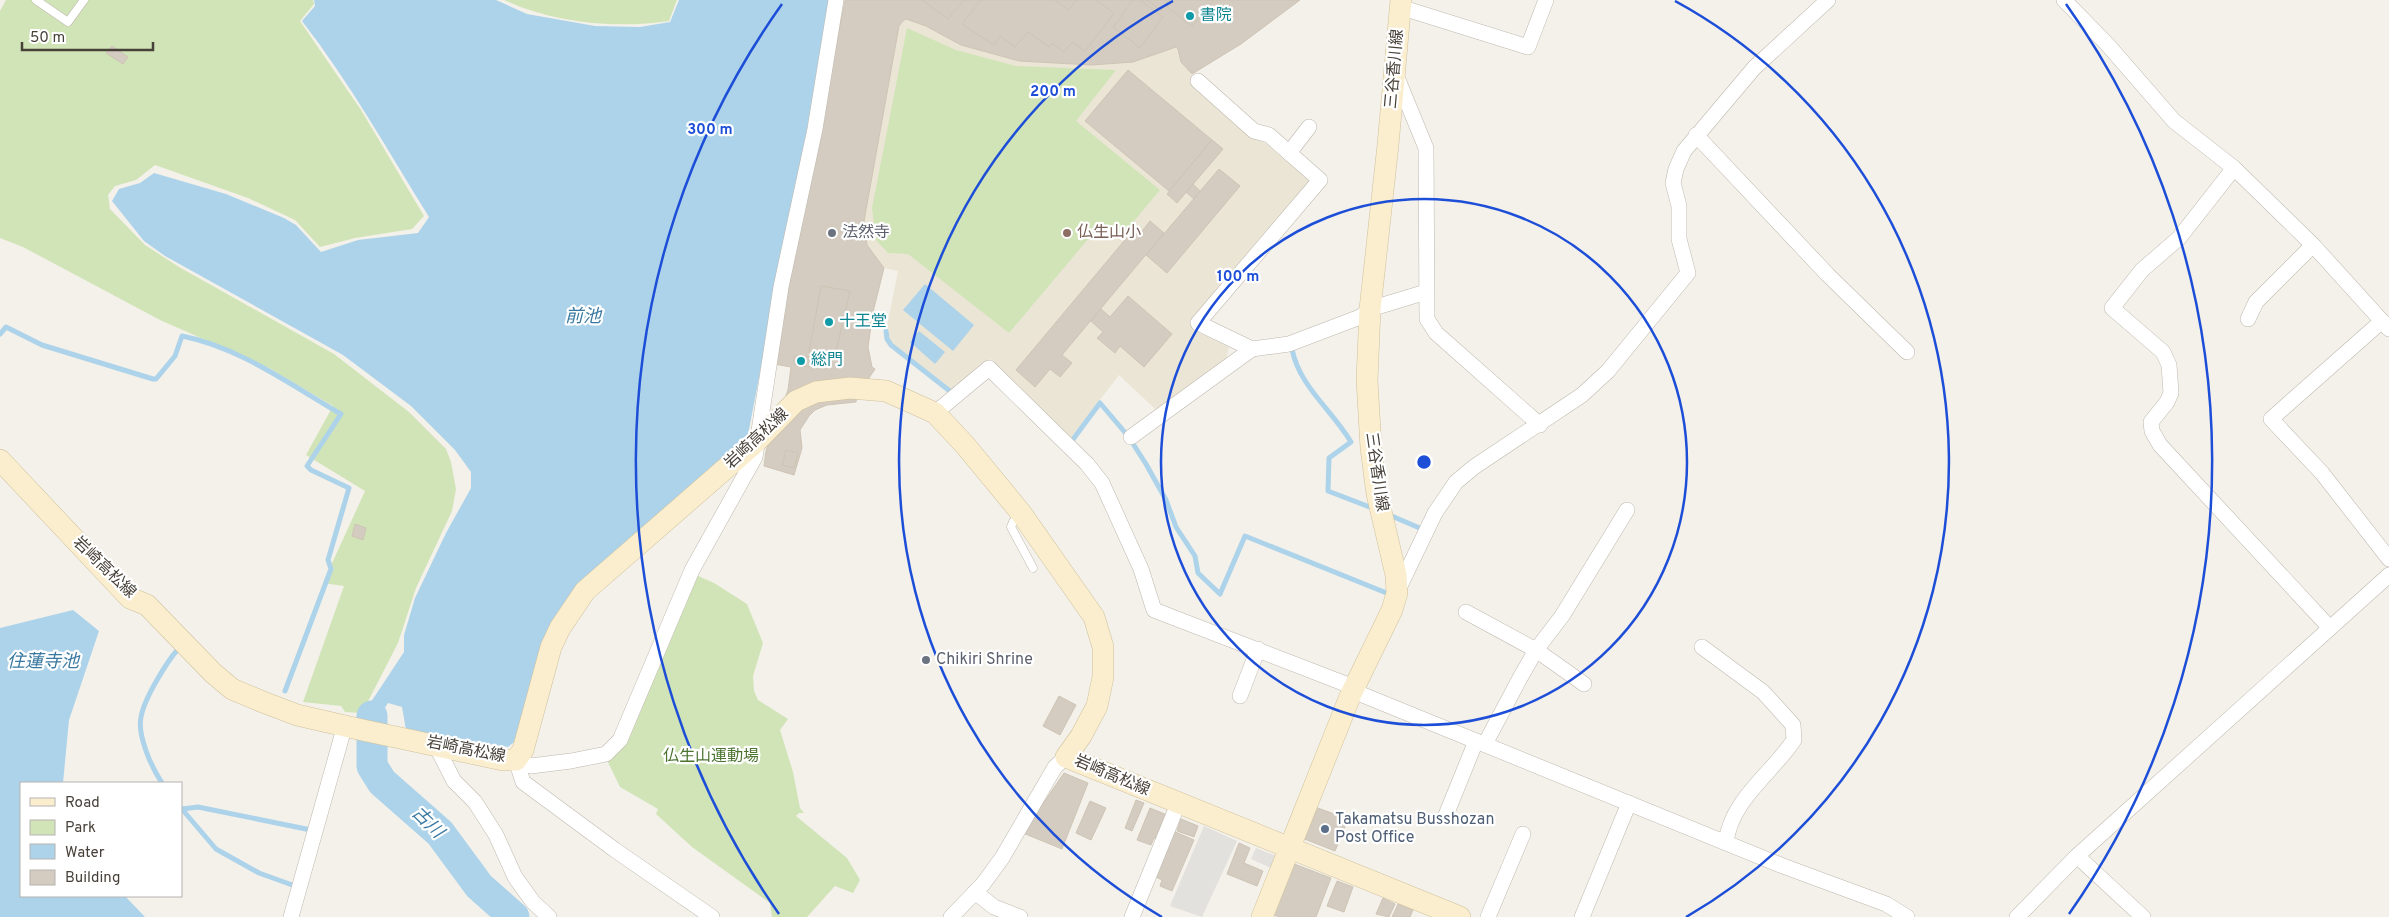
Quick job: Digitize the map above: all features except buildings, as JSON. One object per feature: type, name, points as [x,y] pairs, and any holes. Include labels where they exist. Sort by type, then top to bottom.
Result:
[{"type":"main road","name":"三谷香川線","points":[[1262,917],[1354,689],[1392,610],[1397,592],[1396,575],[1377,494],[1371,448],[1367,380],[1370,309],[1401,3]]},
{"type":"main road","name":"岩崎高松線","points":[[0,461],[130,598],[147,605],[213,673],[232,689],[279,709],[503,760],[516,760],[523,750],[551,647],[571,609],[585,590],[756,442],[796,401],[816,392],[850,388],[886,392],[935,413],[965,445],[1021,513],[1094,617],[1103,647],[1103,677],[1097,706],[1081,736],[1066,758],[1460,917]]},
{"type":"street","points":[[516,760],[531,766],[571,761],[606,754],[620,740],[692,570],[755,457],[781,287],[815,129],[836,0]]},
{"type":"street","points":[[1401,3],[1528,47],[1546,0]]},
{"type":"street","points":[[1397,592],[1435,513],[1456,482],[1474,467],[1540,425],[1582,395],[1608,371],[1688,274],[1679,240],[1679,206],[1673,183],[1676,169],[1684,151],[1754,68],[1828,0]]},
{"type":"street","points":[[2064,0],[2107,44],[2174,121],[2234,168],[2313,245],[2386,325],[2272,419],[2322,473],[2389,559]]},
{"type":"street","points":[[1394,71],[1426,148],[1427,319],[1436,333],[1540,425]]},
{"type":"street","points":[[1198,80],[1254,131],[1269,135],[1320,180],[1198,323],[1252,349]]},
{"type":"street","points":[[1289,152],[1309,127]]},
{"type":"street","points":[[1696,135],[1828,275],[1907,352]]},
{"type":"street","points":[[2234,168],[2179,238],[2142,270],[2112,308],[2163,352],[2169,365],[2170,393],[2167,402],[2151,422],[2152,431],[2160,445],[2330,628]]},
{"type":"street","points":[[2248,319],[2256,302],[2313,245]]},
{"type":"street","points":[[1131,437],[1252,349],[1289,344],[1360,316],[1370,309],[1426,292]]},
{"type":"street","points":[[935,413],[989,368],[1087,464],[1102,483],[1141,569],[1154,610],[1351,686],[1358,693],[1898,915]]},
{"type":"street","points":[[1446,815],[1480,743],[1536,650],[1562,616],[1627,510]]},
{"type":"street","points":[[2017,917],[2078,856],[2389,575]]},
{"type":"street","points":[[1466,612],[1536,650],[1584,684]]},
{"type":"street","points":[[1702,647],[1762,692],[1784,712],[1793,725],[1794,740],[1741,804],[1727,828],[1726,843]]},
{"type":"street","points":[[1240,696],[1258,649]]},
{"type":"street","points":[[291,917],[352,727]]},
{"type":"street","points":[[435,744],[454,781],[475,802],[496,835],[515,877],[533,902],[549,917]]},
{"type":"street","points":[[951,917],[975,892],[1002,858],[1055,768],[1066,758]]},
{"type":"street","points":[[516,760],[523,782],[637,866],[712,917]]},
{"type":"street","points":[[1582,917],[1629,803]]},
{"type":"street","points":[[1132,917],[1178,804]]},
{"type":"street","points":[[1488,917],[1522,834]]},
{"type":"street","points":[[2078,856],[2143,917]]},
{"type":"street","points":[[975,892],[994,906],[1020,917]]},
{"type":"lane","points":[[36,0],[68,22],[84,0]]},
{"type":"lane","points":[[1021,513],[1011,527],[1034,568]]},
{"type":"shaded area","name":"仏生山小","points":[[906,19],[926,26],[961,45],[1019,61],[1091,65],[1176,47],[1181,62],[1194,77],[1190,82],[1257,140],[1267,144],[1312,183],[1198,316],[1193,330],[1229,347],[1226,360],[1156,410],[1119,375],[1070,439],[991,359],[951,390],[891,344],[886,331],[898,271],[884,268],[875,258],[867,245],[864,221],[899,26]]},
{"type":"shaded area","points":[[1204,826],[1237,841],[1202,917],[1170,906]]},
{"type":"shaded area","points":[[1256,848],[1276,856],[1271,868],[1251,859]]},
{"type":"green space","points":[[6,0],[313,0],[314,4],[300,21],[361,110],[424,216],[412,229],[355,238],[320,247],[295,220],[248,198],[155,165],[136,180],[115,186],[108,195],[110,209],[145,245],[179,267],[334,354],[409,412],[446,449],[451,462],[456,489],[452,511],[416,588],[398,643],[362,713],[345,712],[341,706],[303,702],[344,586],[323,583],[365,491],[306,455],[333,406],[269,368],[160,320],[23,247],[0,238],[0,11]]},
{"type":"green space","points":[[504,0],[677,0],[669,21],[606,24],[564,19],[523,8]]},
{"type":"green space","points":[[907,28],[956,50],[1016,66],[1116,70],[1076,121],[1160,190],[1119,239],[1100,225],[1009,333],[908,254],[888,253],[876,240],[872,208]]},
{"type":"green space","name":"仏生山運動場","points":[[696,575],[714,583],[747,604],[763,643],[753,676],[754,691],[758,700],[788,719],[780,730],[793,772],[800,808],[804,813],[799,813],[796,816],[847,858],[860,880],[853,893],[835,886],[807,917],[772,917],[770,903],[692,847],[656,814],[658,809],[620,787],[606,758],[623,746],[629,738],[631,728]]},
{"type":"water","name":"前池","points":[[314,0],[496,0],[527,14],[595,26],[640,27],[670,22],[679,0],[832,0],[746,445],[578,589],[519,738],[508,747],[406,730],[402,707],[388,703],[379,717],[363,714],[404,652],[404,635],[415,598],[446,533],[471,488],[471,472],[455,450],[411,406],[343,355],[165,256],[144,241],[112,201],[119,189],[140,183],[154,173],[226,194],[284,218],[296,225],[321,252],[358,240],[418,233],[429,217],[352,93],[302,21],[315,6]]},
{"type":"water","points":[[925,284],[974,325],[953,351],[903,310]]},
{"type":"water","points":[[919,331],[945,352],[935,364],[910,342]]},
{"type":"water","name":"住蓮寺池","points":[[73,610],[99,631],[69,720],[63,782],[20,782],[20,897],[126,897],[145,917],[0,917],[0,628]]},
{"type":"waterway","points":[[0,334],[6,327],[42,345],[153,379],[156,379],[175,356],[182,336],[203,341],[244,358],[284,379],[341,414],[307,466],[311,470],[349,488],[328,560],[331,569],[285,691]]},
{"type":"waterway","points":[[886,331],[887,339],[891,345],[951,392],[955,389]]},
{"type":"waterway","points":[[1292,349],[1302,375],[1351,442],[1329,458],[1328,491],[1375,509]]},
{"type":"waterway","points":[[1070,441],[1100,403],[1128,436],[1146,464],[1166,500],[1176,527],[1195,556],[1198,573],[1220,594],[1245,536],[1389,594],[1391,591]]},
{"type":"waterway","points":[[1387,514],[1422,529],[1421,532]]},
{"type":"waterway","points":[[161,782],[150,761],[143,742],[140,725],[146,701],[178,649]]},
{"type":"waterway","name":"古川","points":[[372,716],[372,766],[382,782],[440,833],[479,886],[514,917]]},
{"type":"waterway","points":[[182,809],[198,807],[311,830]]},
{"type":"waterway","points":[[182,809],[216,849],[259,873],[295,886]]},
{"type":"place","name":"書院","points":[[1190,16]]},
{"type":"place","name":"法然寺","points":[[832,233]]},
{"type":"place","name":"仏生山小","points":[[1067,233]]},
{"type":"place","name":"十王堂","points":[[829,322]]},
{"type":"place","name":"総門","points":[[801,361]]},
{"type":"place","name":"Chikiri Shrine","points":[[926,660]]},
{"type":"place","name":"Takamatsu Busshozan Post Office","points":[[1325,829]]}]
